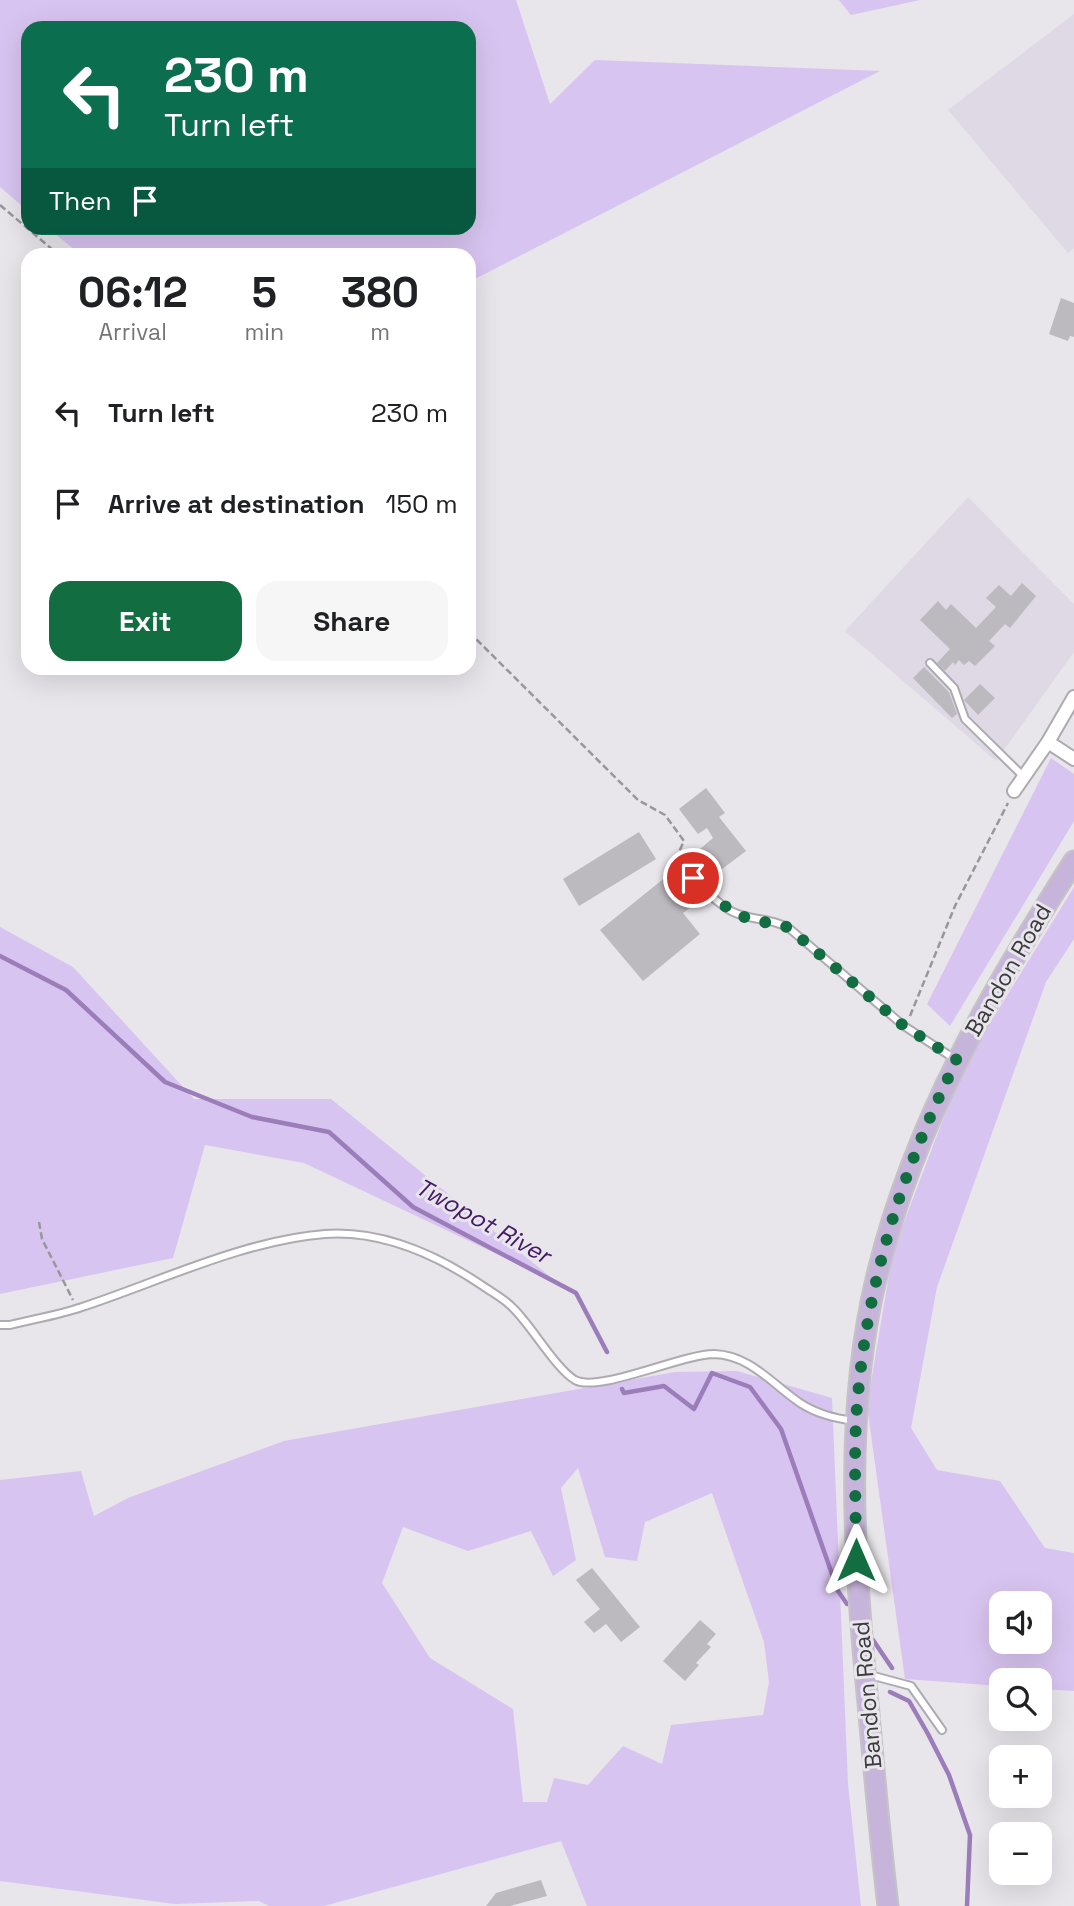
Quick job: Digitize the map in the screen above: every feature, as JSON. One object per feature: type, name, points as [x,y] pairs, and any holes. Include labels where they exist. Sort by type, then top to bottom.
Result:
[{"type":"main road","name":"Bandon Road","points":[[888,1906],[856,1588],[856,1422],[865,1333],[878,1271],[918,1145],[983,1009],[1074,861]]},
{"type":"street","points":[[1014,791],[1048,742],[1074,697]]},
{"type":"street","points":[[1048,742],[1074,759]]},
{"type":"lane","points":[[930,663],[954,688],[965,719],[1024,777]]},
{"type":"lane","points":[[675,862],[730,911],[755,920],[781,923],[790,929],[904,1026],[957,1060]]},
{"type":"lane","points":[[0,1325],[79,1308],[221,1258],[282,1241],[326,1234],[373,1237],[425,1251],[459,1270],[513,1307],[576,1381],[598,1383],[694,1357],[715,1354],[746,1360],[802,1404],[826,1416],[856,1422]]},
{"type":"lane","points":[[865,1674],[911,1686],[942,1730]]},
{"type":"path","points":[[0,205],[21,223]]},
{"type":"path","points":[[35,235],[51,248]]},
{"type":"path","points":[[476,639],[638,800],[665,815],[684,841],[675,862]]},
{"type":"path","points":[[911,1013],[956,906],[1014,791]]},
{"type":"path","points":[[39,1222],[42,1239],[79,1308]]},
{"type":"shaded area","points":[[0,0],[516,0],[550,104],[595,60],[880,71],[476,278],[476,248],[72,248],[57,235],[476,235],[476,21],[21,21],[21,205],[0,187]]},
{"type":"shaded area","points":[[839,0],[920,0],[851,15]]},
{"type":"shaded area","points":[[1074,14],[1074,248],[1068,253],[948,110]]},
{"type":"shaded area","points":[[968,497],[1074,604],[1074,652],[996,761],[845,631]]},
{"type":"shaded area","points":[[1051,758],[1074,774],[1074,821],[950,1026],[927,1004]]},
{"type":"shaded area","points":[[1074,887],[1074,939],[1046,982],[937,1287],[911,1428],[937,1470],[1000,1481],[1045,1548],[1074,1553],[1074,1691],[1052,1690],[1052,1668],[989,1668],[989,1685],[905,1679],[867,1406],[893,1251],[963,1067]]},
{"type":"shaded area","points":[[0,927],[73,967],[194,1099],[331,1099],[558,1283],[304,1163],[205,1145],[173,1258],[0,1294]]},
{"type":"shaded area","points":[[737,1371],[832,1398],[848,1784],[861,1906],[587,1906],[561,1841],[324,1906],[269,1906],[259,1901],[175,1904],[0,1881],[0,1480],[81,1471],[94,1516],[128,1498],[284,1441],[675,1372]],"holes":[[[578,1468],[605,1557],[637,1561],[645,1522],[712,1493],[764,1642],[769,1682],[763,1715],[671,1725],[662,1764],[623,1746],[588,1785],[554,1778],[547,1802],[523,1802],[513,1709],[430,1658],[382,1583],[403,1527],[468,1551],[531,1531],[553,1576],[576,1560],[561,1488]]]},
{"type":"building","points":[[1061,298],[1074,303],[1074,337],[1070,336],[1068,341],[1049,334]]},
{"type":"building","points":[[1022,583],[1036,596],[1010,628],[1005,624],[989,641],[995,646],[975,666],[969,661],[964,665],[959,660],[955,665],[953,662],[945,671],[937,663],[950,649],[920,620],[938,601],[946,610],[951,604],[976,628],[996,607],[986,598],[999,585],[1011,596]]},
{"type":"building","points":[[924,667],[949,692],[957,714],[952,718],[913,678]]},
{"type":"building","points":[[980,684],[995,698],[978,715],[964,700]]},
{"type":"building","points":[[706,788],[725,813],[719,817],[746,851],[718,872],[700,849],[713,838],[707,828],[698,834],[679,809]]},
{"type":"building","points":[[639,832],[656,859],[579,906],[563,879]]},
{"type":"building","points":[[672,872],[688,891],[693,887],[704,897],[683,913],[700,934],[643,981],[600,930]]},
{"type":"building","points":[[592,1568],[640,1627],[621,1642],[606,1624],[594,1633],[584,1622],[600,1609],[576,1580]]},
{"type":"building","points":[[700,1620],[716,1634],[707,1644],[711,1647],[696,1663],[699,1665],[685,1681],[663,1661]]},
{"type":"building","points":[[541,1880],[547,1896],[510,1906],[486,1906],[496,1893]]},
{"type":"waterway","name":"Twopot River","points":[[0,956],[66,990],[165,1082],[252,1117],[329,1132],[413,1207],[576,1293],[607,1352]]},
{"type":"waterway","name":"Twopot River","points":[[622,1389],[624,1393],[664,1386],[694,1409],[712,1373],[750,1387],[781,1429],[838,1591],[847,1604]]},
{"type":"waterway","name":"Twopot River","points":[[873,1640],[892,1668]]},
{"type":"waterway","name":"Twopot River","points":[[890,1692],[909,1701],[949,1775],[970,1835],[967,1906]]},
{"type":"route","points":[[693,878],[730,911],[755,920],[781,923],[790,929],[904,1026],[957,1060],[918,1145],[895,1212],[878,1271],[865,1333],[856,1422],[856,1560]]}]
